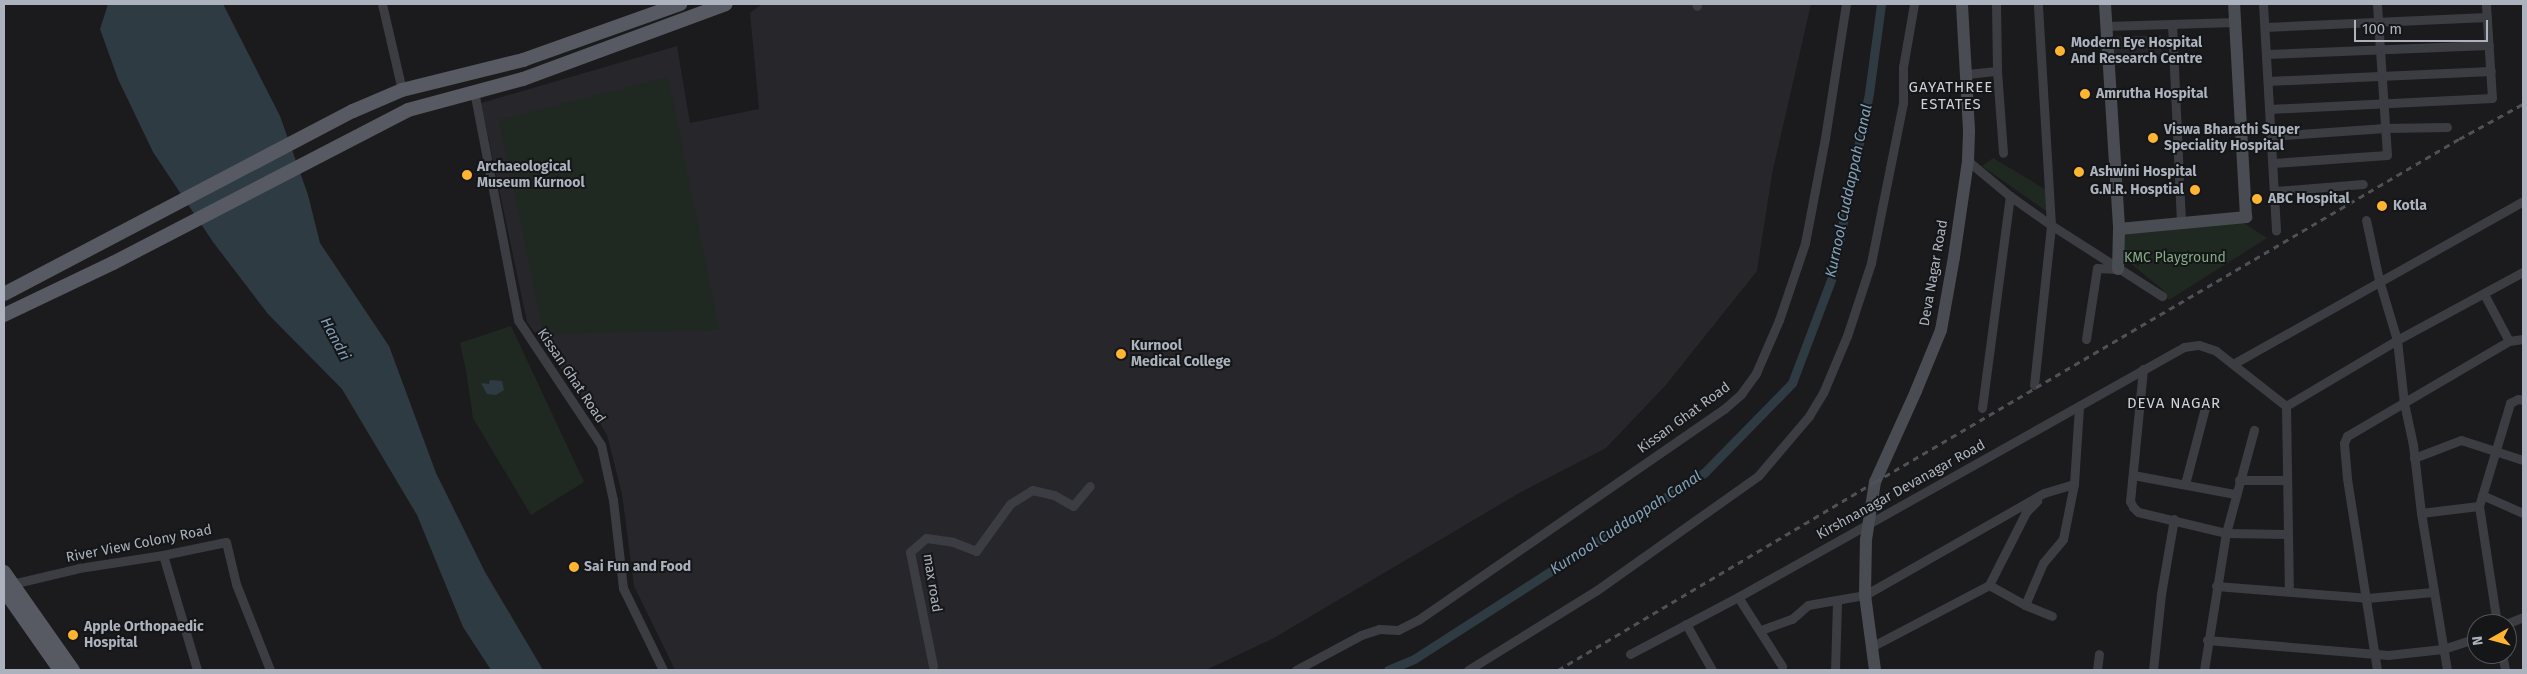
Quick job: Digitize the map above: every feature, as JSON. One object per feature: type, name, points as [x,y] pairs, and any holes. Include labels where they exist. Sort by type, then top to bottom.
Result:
[{"type":"main road","points":[[5,292],[353,112],[402,90],[448,77],[523,60],[654,8],[680,4]]},
{"type":"main road","points":[[4,315],[113,263],[408,110],[452,96],[523,79],[726,4]]},
{"type":"main road","points":[[448,77],[452,96]]},
{"type":"main road","points":[[7,585],[60,670]]},
{"type":"main road","points":[[7,585],[73,670]]},
{"type":"street","points":[[382,4],[402,90]]},
{"type":"street","name":"Kissan Ghat Road","points":[[1296,670],[1361,635],[1379,629],[1398,630],[1418,620],[1724,409],[1741,394],[1756,373],[1779,320],[1805,243],[1825,138],[1846,4]]},
{"type":"street","points":[[1468,670],[1597,590],[1758,476],[1809,416],[1823,392],[1848,336],[1871,263],[1903,103],[1903,67],[1914,4]]},
{"type":"street","name":"Deva Nagar Road","points":[[1875,670],[1865,595],[1866,540],[1875,482],[1941,330],[1968,161],[1967,74],[1962,4]]},
{"type":"street","points":[[1996,4],[1997,71],[2003,153]]},
{"type":"street","points":[[2034,385],[2051,225],[2038,4]]},
{"type":"street","points":[[2105,4],[2119,228],[2118,269]]},
{"type":"street","points":[[2119,228],[2246,217],[2234,4]]},
{"type":"street","points":[[2264,4],[2276,231]]},
{"type":"street","points":[[2273,163],[2387,155],[2378,4]]},
{"type":"street","points":[[2269,109],[2492,98],[2486,4]]},
{"type":"street","points":[[2265,27],[2487,17]]},
{"type":"street","points":[[2106,26],[2235,22]]},
{"type":"street","points":[[2172,24],[2181,223]]},
{"type":"street","points":[[2266,54],[2489,45]]},
{"type":"street","points":[[1967,74],[1997,71]]},
{"type":"street","points":[[2268,81],[2491,71]]},
{"type":"street","name":"Kissan Ghat Road","points":[[474,91],[518,320],[601,445],[613,500],[623,588],[663,670]]},
{"type":"street","points":[[2271,136],[2385,128],[2447,127]]},
{"type":"street","points":[[1968,161],[2010,196],[2051,225],[2162,296]]},
{"type":"street","points":[[2275,191],[2363,184]]},
{"type":"street","points":[[1982,408],[2010,196]]},
{"type":"street","points":[[2286,406],[2233,364],[2379,280],[2523,201]]},
{"type":"street","points":[[2366,220],[2379,280],[2397,340],[2404,403],[2447,670]]},
{"type":"street","points":[[2086,339],[2097,268],[2118,269]]},
{"type":"street","points":[[2286,406],[2397,340],[2523,272]]},
{"type":"street","points":[[2484,294],[2509,341]]},
{"type":"street","points":[[2377,670],[2367,598],[2351,508],[2344,444],[2347,436],[2509,341],[2523,339]]},
{"type":"street","name":"Kirshnanagar Devanagar Road","points":[[1630,654],[1738,597],[2184,347],[2198,345],[2216,351],[2233,364]]},
{"type":"street","points":[[2142,369],[2130,501],[2133,507],[2138,512],[2174,519],[2226,533],[2288,534]]},
{"type":"street","points":[[2495,614],[2479,506],[2510,403],[2518,399],[2523,400]]},
{"type":"street","points":[[2185,484],[2206,404]]},
{"type":"street","points":[[2286,406],[2289,591]]},
{"type":"street","points":[[2025,605],[2043,563],[2063,538],[2074,484],[2078,407]]},
{"type":"street","points":[[2204,670],[2207,640],[2226,533],[2235,494],[2254,430]]},
{"type":"street","points":[[2414,458],[2461,440],[2523,460]]},
{"type":"street","points":[[2133,475],[2235,494]]},
{"type":"street","points":[[2239,480],[2287,480]]},
{"type":"street","points":[[1761,630],[1792,619],[1808,605],[1865,595],[2044,493],[2074,484]]},
{"type":"street","name":"max road","points":[[933,666],[910,552],[926,538],[953,542],[976,551],[1010,504],[1032,490],[1054,495],[1073,506],[1090,486]]},
{"type":"street","points":[[1871,647],[1989,584],[2026,512],[2044,493]]},
{"type":"street","points":[[2482,495],[2523,513]]},
{"type":"street","points":[[2421,513],[2479,506]]},
{"type":"street","points":[[2153,670],[2161,594],[2174,519]]},
{"type":"street","name":"River View Colony Road","points":[[7,585],[78,568],[162,555],[226,542],[236,584],[270,670]]},
{"type":"street","points":[[162,555],[197,670]]},
{"type":"street","points":[[1989,584],[2025,605],[2052,616]]},
{"type":"street","points":[[2216,586],[2367,598],[2433,592]]},
{"type":"street","points":[[1738,597],[1761,630],[1782,666]]},
{"type":"street","points":[[1834,670],[1837,601]]},
{"type":"street","points":[[1686,624],[1712,670]]},
{"type":"street","points":[[2207,640],[2375,655],[2398,655],[2443,649],[2467,641]]},
{"type":"street","points":[[2097,670],[2099,654]]},
{"type":"shaded area","name":"Kurnool Medical College","points":[[762,4],[1811,4],[1772,174],[1757,271],[1665,386],[1606,448],[1521,492],[1274,638],[1206,670],[675,670],[634,586],[622,494],[607,435],[595,415],[527,322],[481,103],[677,46],[690,123],[759,109],[750,13]]},
{"type":"shaded area","points":[[2161,35],[2162,60],[2112,62],[2111,37]]},
{"type":"green space","points":[[668,77],[719,330],[544,334],[499,120]]},
{"type":"green space","points":[[1993,158],[2048,191],[2049,213],[1982,166]]},
{"type":"green space","name":"KMC Playground","points":[[2239,220],[2267,238],[2169,300],[2163,290],[2124,258],[2124,230]]},
{"type":"green space","points":[[511,326],[584,482],[531,515],[473,418],[460,343]]},
{"type":"water","name":"Handri","points":[[108,4],[223,4],[280,116],[308,195],[320,243],[389,346],[436,473],[485,572],[543,670],[491,670],[463,627],[417,515],[342,389],[268,314],[213,242],[153,152],[118,79],[100,29]]},
{"type":"water","points":[[490,380],[502,381],[504,390],[496,395],[487,394],[481,383],[489,384]]},
{"type":"waterway","name":"Kurnool Cuddappah Canal","points":[[1388,670],[1414,659],[1704,473],[1792,383],[1832,277],[1869,93],[1881,4]]},
{"type":"railway","points":[[1558,670],[2459,139],[2523,104]]},
{"type":"place","name":"Modern Eye Hospital And Research Centre","points":[[2060,51]]},
{"type":"place","name":"Amrutha Hospital","points":[[2085,94]]},
{"type":"place","name":"Viswa Bharathi Super Speciality Hospital","points":[[2153,138]]},
{"type":"place","name":"Ashwini Hospital","points":[[2079,172]]},
{"type":"place","name":"Archaeological Museum Kurnool","points":[[467,175]]},
{"type":"place","name":"G.N.R. Hosptial","points":[[2195,190]]},
{"type":"place","name":"ABC Hospital","points":[[2257,199]]},
{"type":"place","name":"Kotla","points":[[2382,206]]},
{"type":"place","name":"Kurnool Medical College","points":[[1121,354]]},
{"type":"place","name":"Sai Fun and Food","points":[[574,567]]},
{"type":"place","name":"Apple Orthopaedic Hospital","points":[[73,635]]},
{"type":"district","name":"GAYATHREE ESTATES","points":[[1951,96]]},
{"type":"district","name":"DEVA NAGAR","points":[[2174,404]]}]
